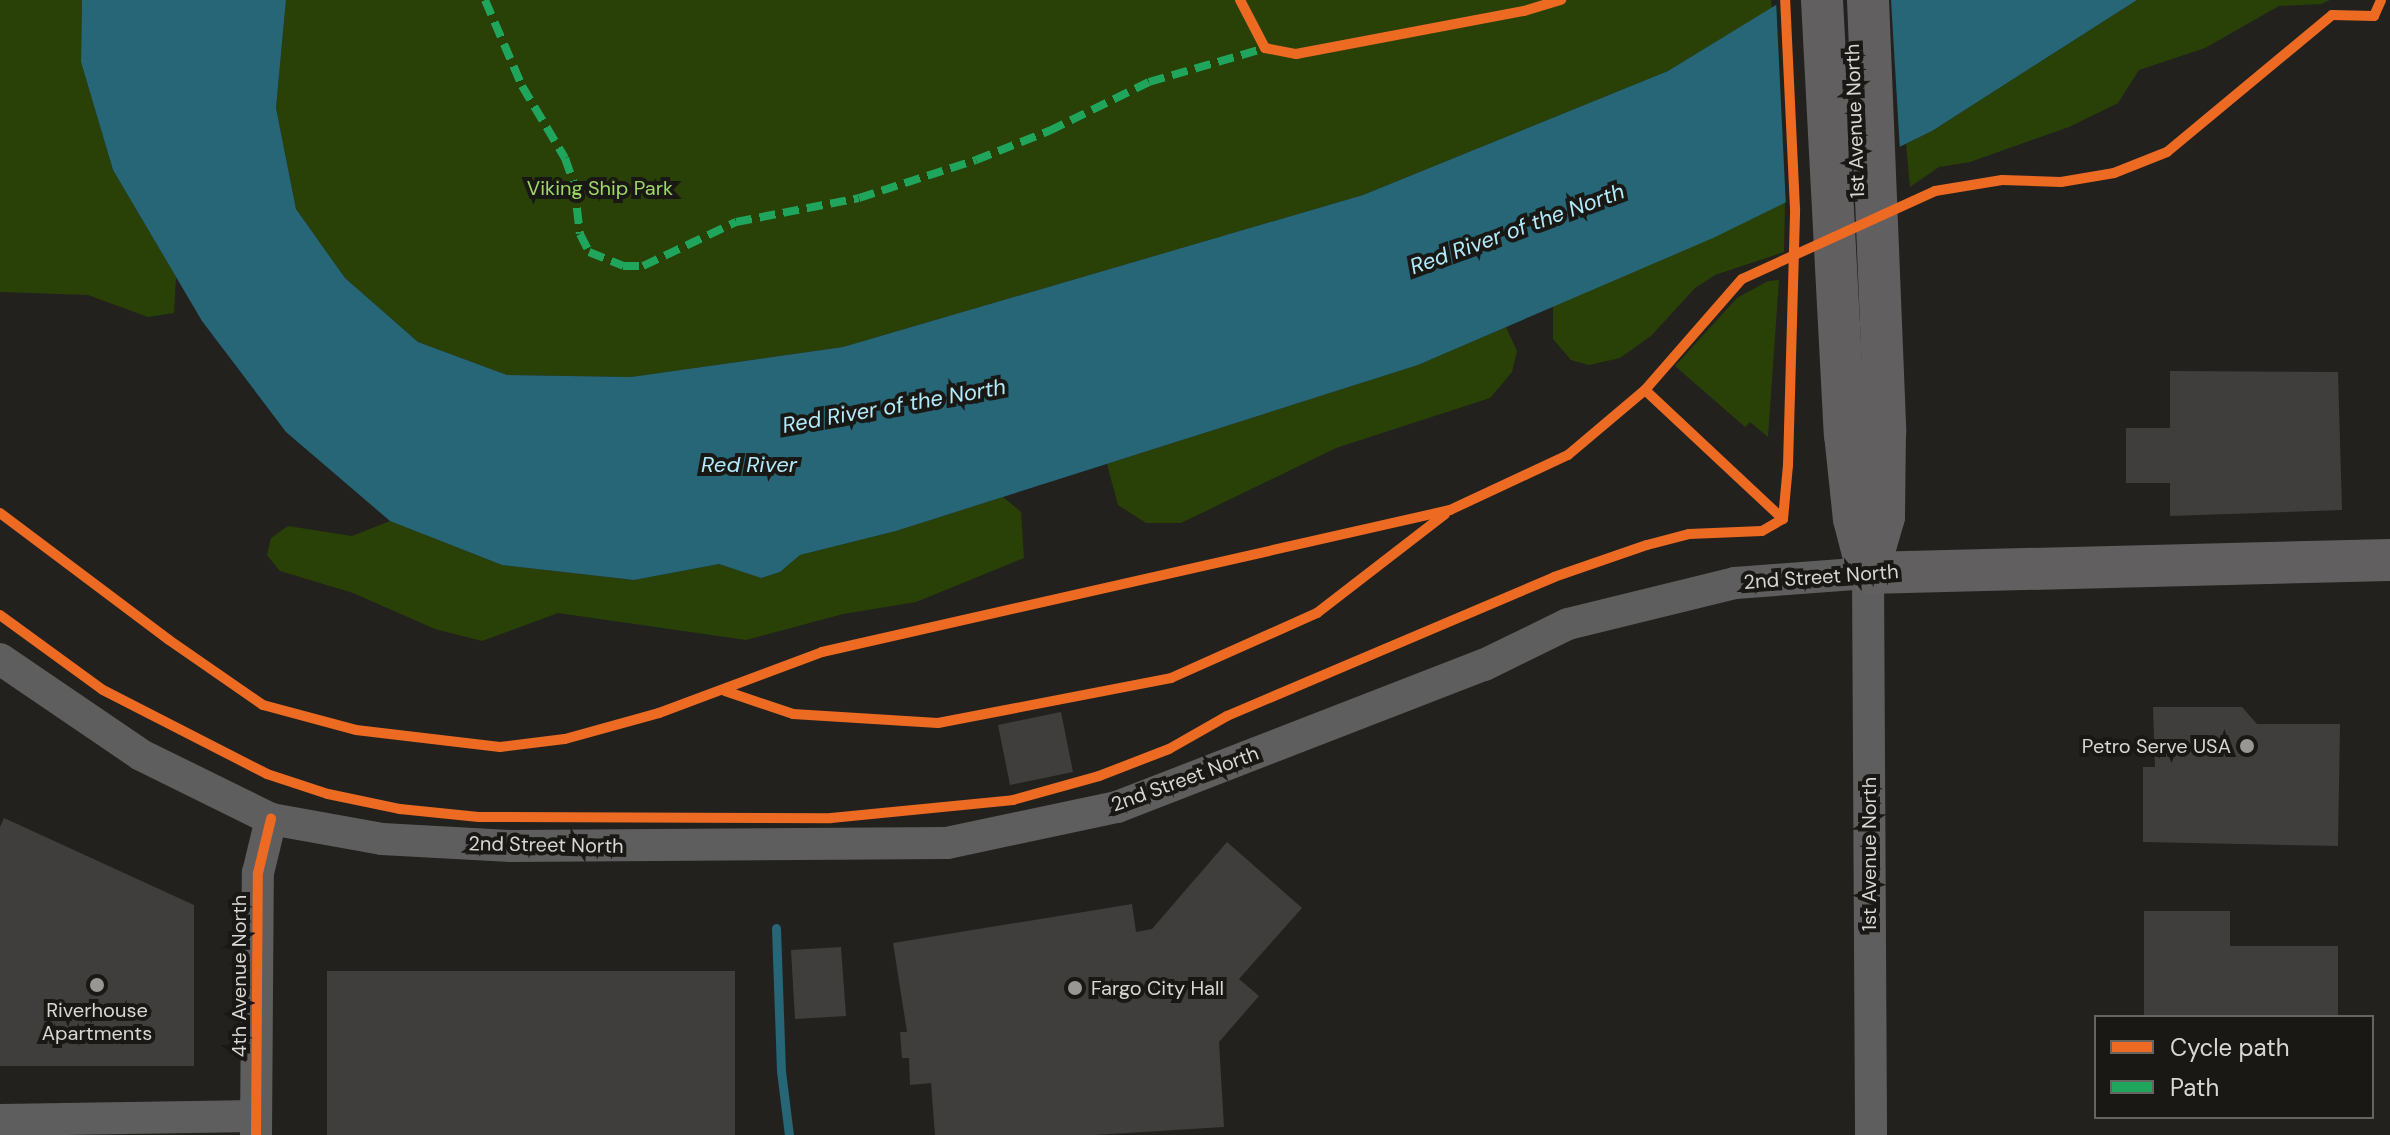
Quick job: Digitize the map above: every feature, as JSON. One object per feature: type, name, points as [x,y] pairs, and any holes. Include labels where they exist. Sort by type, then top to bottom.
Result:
[{"type":"main road","name":"1st Avenue North","points":[[1822,0],[1865,433]]},
{"type":"main road","name":"1st Avenue North","points":[[1868,0],[1865,433],[1854,519],[1868,573]]},
{"type":"main road","name":"2nd Street North","points":[[1868,573],[2390,560]]},
{"type":"street","name":"2nd Street North","points":[[0,659],[141,755],[271,819],[382,839],[511,846],[947,843],[1117,807],[1484,665],[1568,624],[1735,583],[1868,573]]},
{"type":"street","name":"1st Avenue North","points":[[1868,573],[1871,1135]]},
{"type":"street","name":"4th Avenue North","points":[[256,1126],[258,873],[271,819]]},
{"type":"street","points":[[0,1120],[256,1126]]},
{"type":"green space","points":[[0,0],[82,0],[81,62],[113,170],[176,277],[174,313],[148,317],[88,295],[0,292]]},
{"type":"green space","name":"Viking Ship Park","points":[[286,0],[1771,0],[1772,8],[1668,71],[1363,195],[843,347],[631,377],[507,375],[418,342],[345,278],[296,209],[276,108]]},
{"type":"green space","points":[[2137,0],[2330,0],[2321,4],[2279,6],[2205,48],[2139,70],[2118,103],[2069,127],[1970,162],[1939,167],[1910,187],[1906,144],[1932,131]]},
{"type":"green space","points":[[1785,203],[1784,252],[1715,275],[1695,288],[1651,336],[1620,358],[1589,365],[1571,360],[1553,339],[1553,306]]},
{"type":"green space","points":[[1779,280],[1768,437],[1750,422],[1745,427],[1675,366],[1737,298],[1768,281]]},
{"type":"green space","points":[[1506,327],[1517,351],[1512,372],[1490,398],[1336,448],[1181,523],[1146,523],[1118,505],[1107,464],[1418,365]]},
{"type":"green space","points":[[1003,497],[1021,512],[1024,558],[916,602],[843,614],[746,640],[558,613],[482,641],[435,629],[353,593],[280,571],[267,555],[271,538],[288,526],[352,536],[390,521],[502,565],[634,580],[719,564],[761,578],[780,572],[800,555],[896,531]]},
{"type":"water","name":"Red River","points":[[82,0],[286,0],[276,108],[296,209],[345,278],[418,342],[507,375],[631,377],[843,347],[1363,195],[1668,71],[1784,0],[2137,0],[1932,131],[1713,238],[1418,365],[896,531],[800,555],[780,572],[761,578],[719,564],[634,580],[502,565],[390,521],[286,432],[202,321],[113,170],[81,62]]},
{"type":"pier","points":[[1776,0],[1891,0],[1900,151],[1786,207]]},
{"type":"building","points":[[2170,371],[2338,372],[2342,510],[2170,516],[2170,483],[2126,483],[2126,428],[2170,428]]},
{"type":"building","points":[[2153,707],[2242,707],[2257,724],[2340,724],[2338,846],[2143,842],[2143,767],[2155,767]]},
{"type":"building","points":[[1061,712],[1073,772],[1010,785],[998,725]]},
{"type":"building","name":"Riverhouse Apartments","points":[[4,818],[194,905],[194,1066],[0,1066],[0,827]]},
{"type":"building","name":"Fargo City Hall","points":[[1227,842],[1302,908],[1239,979],[1259,996],[1219,1042],[1224,1127],[1094,1135],[935,1135],[931,1083],[910,1085],[909,1058],[902,1058],[900,1032],[907,1032],[893,943],[1132,904],[1136,932],[1152,929]]},
{"type":"building","points":[[2144,911],[2230,911],[2230,946],[2338,946],[2338,1015],[2144,1015]]},
{"type":"building","points":[[841,947],[846,1016],[795,1019],[791,950]]},
{"type":"building","points":[[327,971],[735,971],[735,1135],[327,1135]]},
{"type":"waterway","points":[[776,928],[781,1071],[789,1135]]},
{"type":"marked path","points":[[485,0],[522,86],[565,158],[574,184],[580,234],[589,252],[623,266],[643,266],[736,222],[859,198],[976,160],[1049,131],[1149,82],[1265,48]]},
{"type":"cycle path","points":[[1240,0],[1265,48],[1296,54],[1524,11],[1561,0]]},
{"type":"cycle path","points":[[1645,390],[1783,519],[1788,465],[1795,209],[1785,0]]},
{"type":"cycle path","points":[[0,513],[169,640],[263,705],[356,730],[500,747],[565,739],[659,713],[822,652],[1450,510],[1568,455],[1645,390],[1742,279],[1935,191],[2002,180],[2061,182],[2114,173],[2167,152],[2332,15],[2374,16],[2381,0]]},
{"type":"cycle path","points":[[725,691],[793,714],[938,723],[1171,678],[1317,613],[1445,514]]},
{"type":"cycle path","points":[[0,615],[103,690],[267,774],[328,794],[400,809],[479,817],[831,818],[1013,800],[1099,776],[1169,749],[1227,716],[1554,577],[1689,534],[1762,531],[1783,519]]},
{"type":"cycle path","points":[[256,1135],[258,873],[271,819]]},
{"type":"place","name":"Petro Serve USA","points":[[2247,746]]},
{"type":"place","name":"Riverhouse Apartments","points":[[97,985]]},
{"type":"place","name":"Fargo City Hall","points":[[1075,988]]},
{"type":"water label","name":"Red River of the North","points":[[1517,229]]},
{"type":"water label","name":"Red River of the North","points":[[894,406]]}]
